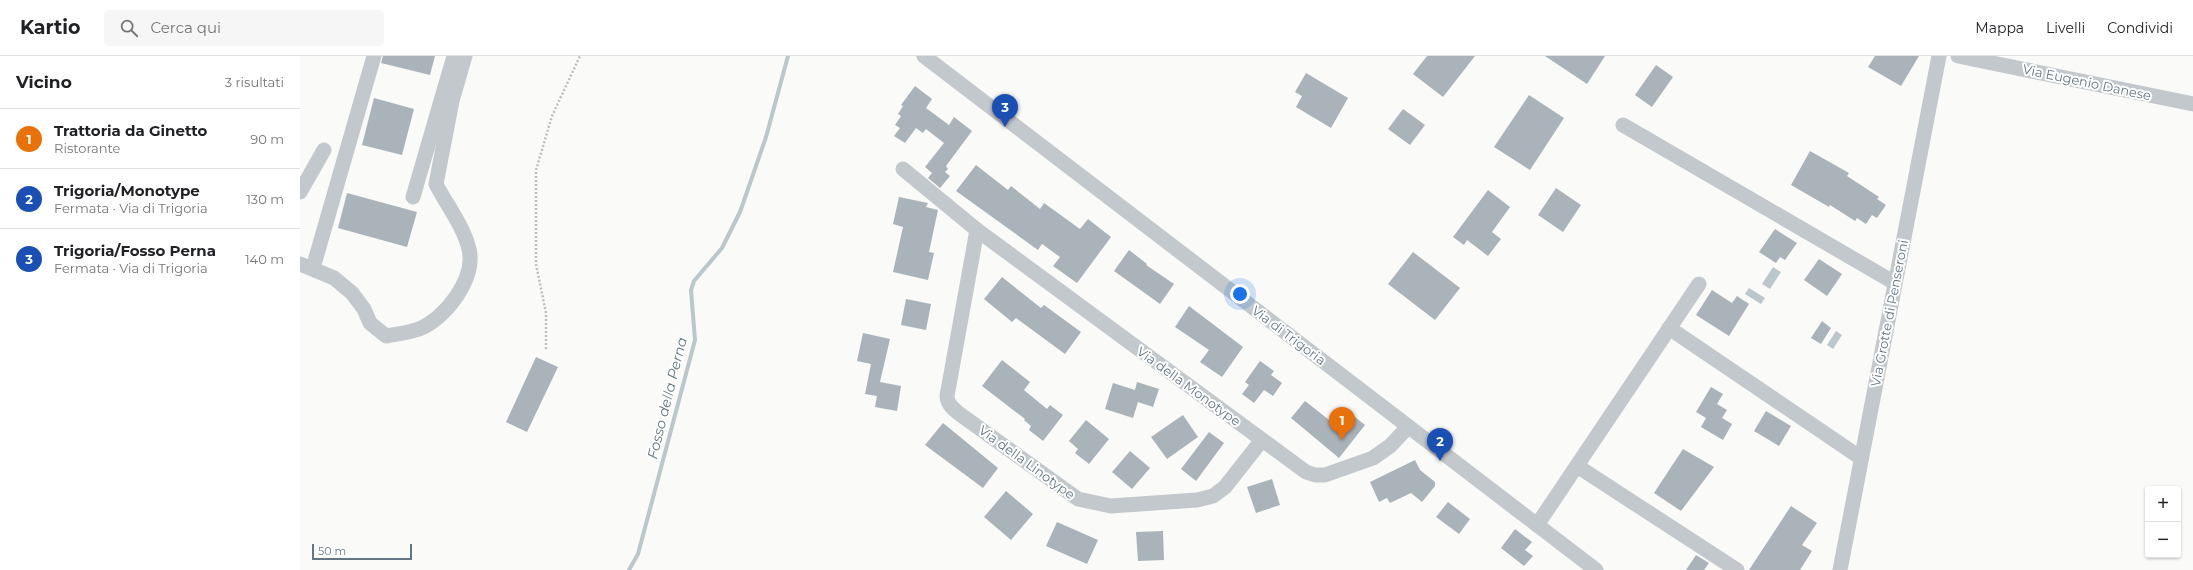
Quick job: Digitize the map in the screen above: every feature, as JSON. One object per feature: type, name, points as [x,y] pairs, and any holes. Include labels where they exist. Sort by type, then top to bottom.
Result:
[{"type":"street","points":[[374,56],[307,266],[334,278],[352,292],[364,309],[370,323],[386,336],[420,329],[444,311],[460,293],[468,273],[470,251],[459,221],[436,184],[452,101],[465,56]]},
{"type":"street","points":[[413,197],[454,56]]},
{"type":"street","name":"Via di Trigoria","points":[[924,56],[1596,570]]},
{"type":"street","name":"Via Grotte di Penseroni","points":[[1840,570],[1940,56]]},
{"type":"street","name":"Via Eugenio Danese","points":[[1958,56],[2193,104]]},
{"type":"street","points":[[1622,125],[1895,283]]},
{"type":"street","points":[[300,192],[324,150]]},
{"type":"street","name":"Via della Monotype","points":[[903,169],[977,230],[1306,472],[1322,475],[1382,453],[1408,426]]},
{"type":"street","name":"Via della Linotype","points":[[977,230],[947,396],[951,407],[968,420],[1078,499],[1111,506],[1197,500],[1213,496],[1225,487],[1262,440]]},
{"type":"street","points":[[1537,525],[1698,284]]},
{"type":"street","points":[[1669,328],[1861,458]]},
{"type":"street","points":[[1577,466],[1737,570]]},
{"type":"path","points":[[546,349],[546,313],[536,264],[536,170],[552,116],[580,56]]},
{"type":"shaded area","points":[[1773,267],[1781,272],[1770,289],[1762,284]]},
{"type":"shaded area","points":[[1749,288],[1765,298],[1761,304],[1745,294]]},
{"type":"shaded area","points":[[1836,331],[1842,335],[1833,349],[1827,345]]},
{"type":"building","points":[[383,56],[435,56],[430,75],[381,63]]},
{"type":"building","points":[[1427,56],[1475,56],[1443,97],[1413,74]]},
{"type":"building","points":[[1545,56],[1605,56],[1587,84]]},
{"type":"building","points":[[1875,56],[1919,56],[1901,86],[1868,67]]},
{"type":"building","points":[[1656,65],[1673,77],[1652,107],[1635,95]]},
{"type":"building","points":[[1306,73],[1348,98],[1331,128],[1296,107],[1302,96],[1295,92]]},
{"type":"building","points":[[915,86],[932,99],[926,108],[949,125],[954,117],[972,131],[946,166],[948,169],[945,172],[950,176],[940,188],[928,178],[932,173],[925,167],[944,143],[926,129],[923,133],[916,128],[905,143],[894,136],[900,128],[895,125],[901,116],[898,114],[903,106],[901,105]]},
{"type":"building","points":[[1529,95],[1564,118],[1530,170],[1494,147]]},
{"type":"building","points":[[374,98],[414,109],[402,155],[362,145]]},
{"type":"building","points":[[1403,109],[1425,125],[1410,145],[1388,129]]},
{"type":"building","points":[[1810,151],[1849,173],[1847,176],[1879,197],[1877,199],[1886,205],[1877,218],[1872,215],[1866,224],[1857,218],[1855,221],[1830,205],[1829,207],[1791,185]]},
{"type":"building","points":[[976,165],[1008,190],[1011,186],[1040,209],[1044,203],[1080,229],[1088,219],[1111,237],[1077,283],[1053,266],[1060,257],[1042,244],[1038,250],[956,191]]},
{"type":"building","points":[[1556,188],[1581,205],[1563,232],[1538,215]]},
{"type":"building","points":[[1488,190],[1510,207],[1492,232],[1501,239],[1488,256],[1467,240],[1464,245],[1453,237]]},
{"type":"building","points":[[347,193],[417,212],[407,247],[338,228]]},
{"type":"building","points":[[899,197],[928,203],[926,207],[938,210],[929,252],[934,253],[928,280],[893,272],[903,227],[893,224]]},
{"type":"building","points":[[1775,229],[1797,243],[1785,260],[1780,257],[1776,263],[1759,252]]},
{"type":"building","points":[[1129,250],[1147,264],[1146,265],[1174,284],[1160,304],[1114,271]]},
{"type":"building","points":[[1413,252],[1460,288],[1435,320],[1388,284]]},
{"type":"building","points":[[1819,259],[1842,274],[1827,296],[1804,280]]},
{"type":"building","points":[[1002,277],[1041,308],[1044,305],[1081,332],[1065,354],[1016,318],[1012,322],[984,299]]},
{"type":"building","points":[[1712,290],[1732,303],[1737,296],[1749,304],[1729,336],[1696,315]]},
{"type":"building","points":[[906,299],[931,304],[926,330],[901,325]]},
{"type":"building","points":[[1189,306],[1243,347],[1222,377],[1200,362],[1209,350],[1175,327]]},
{"type":"building","points":[[1822,321],[1831,328],[1821,344],[1811,338]]},
{"type":"building","points":[[863,333],[890,339],[880,382],[901,386],[897,411],[875,407],[877,396],[865,394],[871,364],[857,361]]},
{"type":"building","points":[[536,357],[558,367],[527,432],[506,422]]},
{"type":"building","points":[[1002,360],[1030,382],[1024,390],[1047,409],[1050,405],[1063,415],[1043,441],[1029,430],[1031,426],[1024,420],[1025,419],[982,386]]},
{"type":"building","points":[[1260,361],[1274,371],[1271,375],[1282,383],[1273,396],[1264,390],[1254,403],[1242,394],[1249,385],[1245,382]]},
{"type":"building","points":[[1137,382],[1159,389],[1153,407],[1138,402],[1133,418],[1105,409],[1113,383],[1135,390]]},
{"type":"building","points":[[1711,387],[1723,394],[1717,404],[1727,410],[1722,418],[1732,424],[1723,440],[1701,427],[1706,418],[1696,412]]},
{"type":"building","points":[[1305,401],[1333,423],[1345,409],[1365,425],[1339,458],[1291,418]]},
{"type":"building","points":[[1766,411],[1791,426],[1779,446],[1754,431]]},
{"type":"building","points":[[1183,415],[1198,437],[1167,459],[1151,437]]},
{"type":"building","points":[[1086,420],[1109,439],[1089,464],[1075,453],[1078,449],[1069,441]]},
{"type":"building","points":[[943,423],[998,468],[983,488],[925,445]]},
{"type":"building","points":[[1209,432],[1224,443],[1196,481],[1181,469]]},
{"type":"building","points":[[1683,449],[1714,467],[1681,511],[1654,493]]},
{"type":"building","points":[[1130,451],[1150,468],[1132,489],[1112,472]]},
{"type":"building","points":[[1415,460],[1420,470],[1435,482],[1435,486],[1422,502],[1411,493],[1390,503],[1387,498],[1379,502],[1370,482]]},
{"type":"building","points":[[1272,479],[1280,505],[1256,513],[1247,487]]},
{"type":"building","points":[[1006,491],[1033,514],[1011,540],[984,517]]},
{"type":"building","points":[[1448,502],[1470,519],[1459,534],[1436,517]]},
{"type":"building","points":[[1791,506],[1817,523],[1802,545],[1812,551],[1800,570],[1749,570]]},
{"type":"building","points":[[1057,522],[1098,540],[1087,564],[1046,546]]},
{"type":"building","points":[[1515,529],[1532,542],[1525,550],[1533,556],[1524,566],[1501,548]]},
{"type":"building","points":[[1163,531],[1164,560],[1138,561],[1136,532]]},
{"type":"building","points":[[1696,555],[1709,563],[1704,570],[1686,570]]},
{"type":"waterway","name":"Fosso della Perna","points":[[629,570],[638,554],[695,340],[691,290],[694,281],[722,248],[740,212],[766,137],[788,56]]},
{"type":"place","name":"Trigoria/Fosso Perna","points":[[1005,127]]},
{"type":"place","name":"Trattoria da Ginetto","points":[[1342,440]]},
{"type":"place","name":"Trigoria/Monotype","points":[[1440,461]]}]
